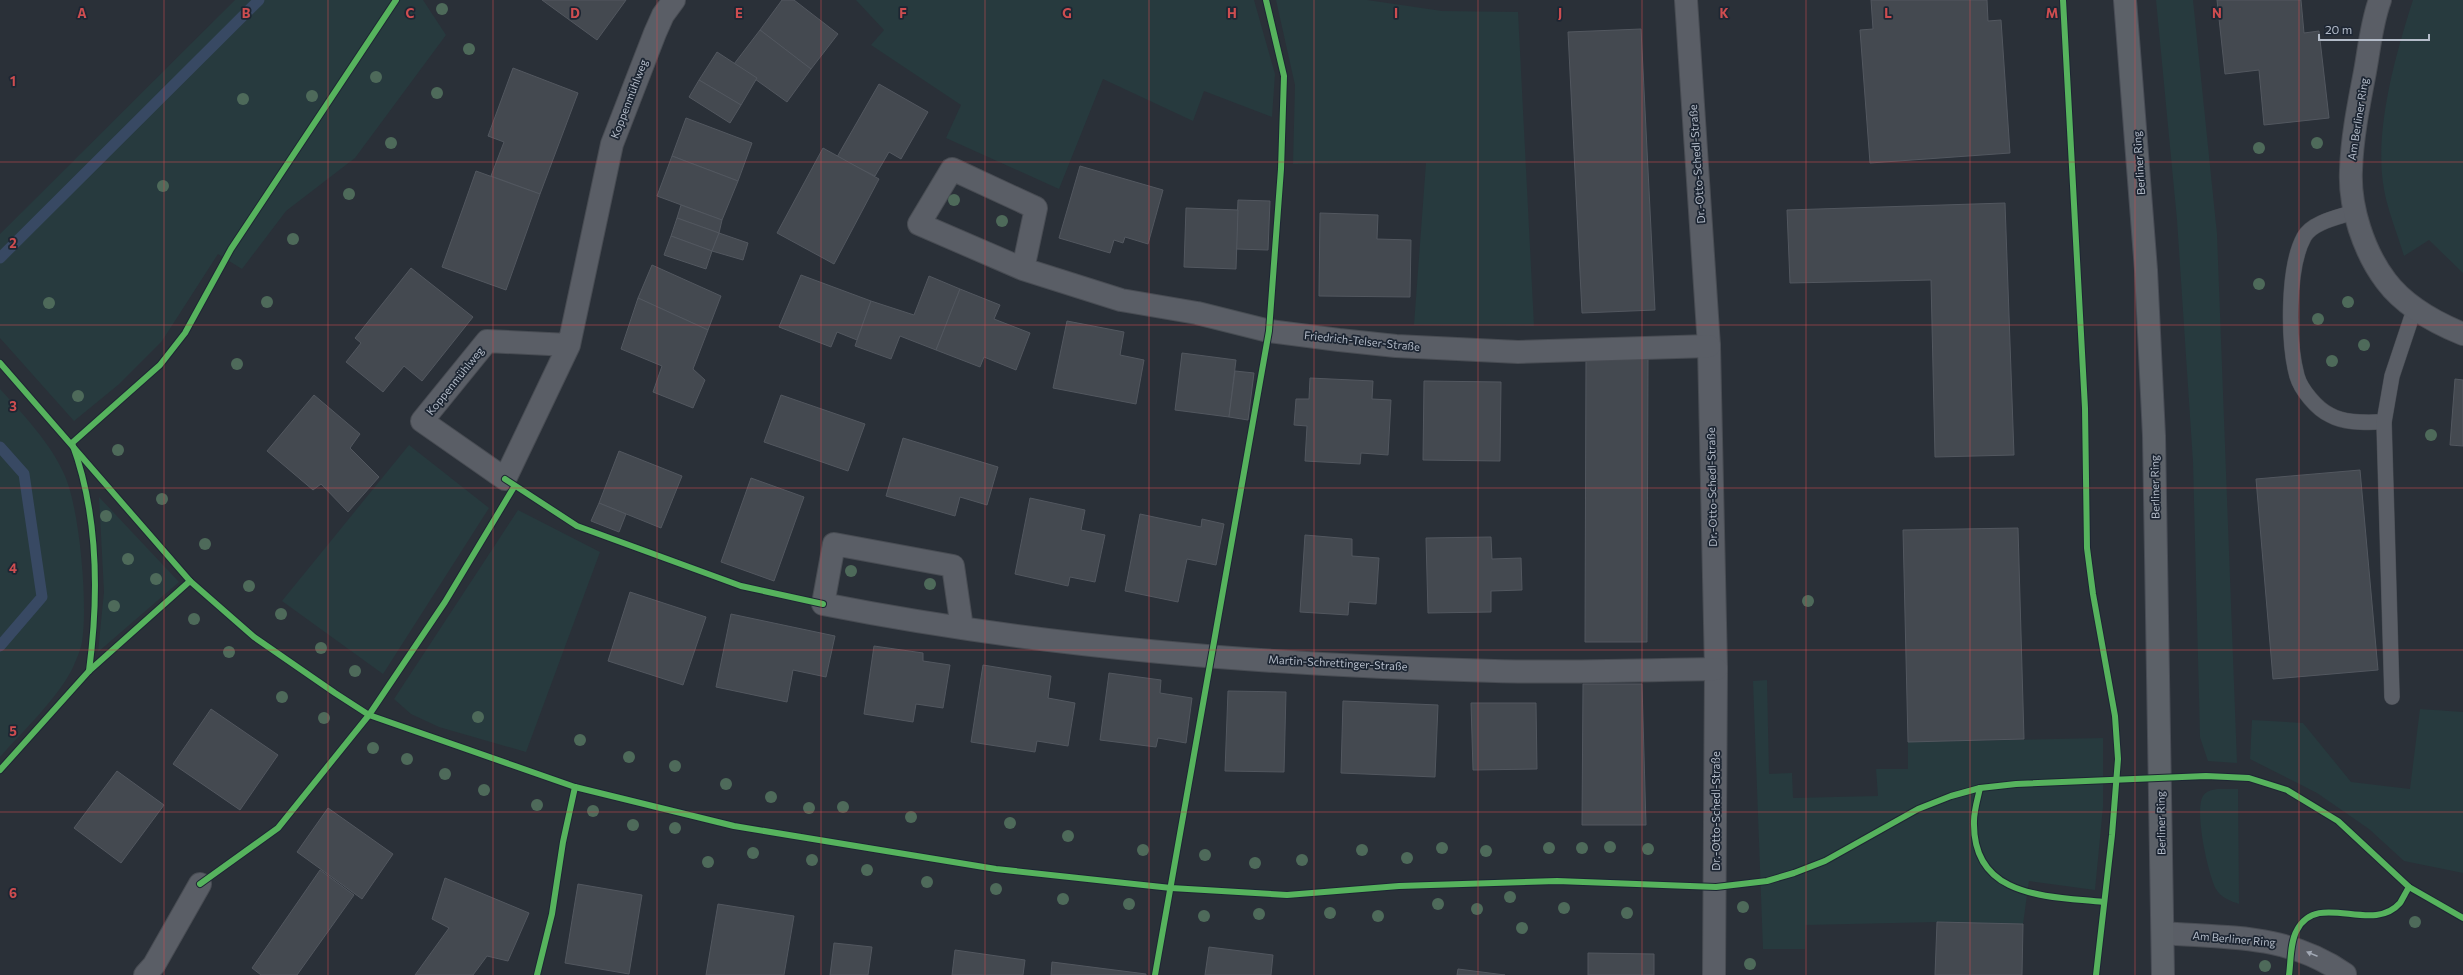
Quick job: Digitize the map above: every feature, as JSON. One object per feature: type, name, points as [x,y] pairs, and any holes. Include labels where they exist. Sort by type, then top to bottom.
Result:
[{"type":"main road","name":"Berliner Ring","points":[[2125,0],[2146,270],[2154,436],[2164,975]]},
{"type":"street","name":"Koppenmühlweg","points":[[569,345],[487,341],[422,421],[505,479],[569,345],[612,144],[655,33],[663,15],[674,0]]},
{"type":"street","name":"Dr.-Otto-Schedl-Straße","points":[[1686,0],[1709,346],[1716,669],[1714,975]]},
{"type":"street","name":"Am Berliner Ring","points":[[2379,1],[2355,126],[2351,172],[2354,212],[2369,251],[2386,282],[2415,307],[2438,324],[2463,334]]},
{"type":"street","name":"Friedrich-Telser-Straße","points":[[1023,270],[1036,208],[952,169],[919,224],[1023,270],[1127,301],[1197,313],[1269,330],[1366,343],[1518,352],[1709,346]]},
{"type":"street","name":"Martin-Schrettinger-Straße","points":[[962,628],[953,566],[834,544],[823,604],[962,628],[1085,645],[1248,659],[1495,671],[1716,669]]},
{"type":"street","points":[[145,975],[154,965],[200,884]]},
{"type":"street","name":"Am Berliner Ring","points":[[2164,933],[2278,943],[2324,959],[2347,975]]},
{"type":"lane","points":[[2354,212],[2323,222],[2304,236],[2296,261],[2291,298],[2292,348],[2298,377],[2311,400],[2330,415],[2353,422],[2384,422]]},
{"type":"lane","points":[[2392,697],[2384,422],[2392,376],[2415,307]]},
{"type":"green space","points":[[235,0],[423,0],[446,35],[355,158],[286,211],[242,269],[218,254],[162,341],[118,385],[74,421],[0,338],[0,234]]},
{"type":"green space","points":[[856,0],[1254,0],[1275,74],[1272,117],[1204,91],[1193,121],[1103,79],[1059,189],[946,138],[961,105],[871,45],[884,30]]},
{"type":"green space","points":[[1276,0],[1367,0],[1442,11],[1518,12],[1534,326],[1414,325],[1426,163],[1293,164],[1295,85]]},
{"type":"green space","points":[[2156,0],[2193,0],[2217,234],[2237,763],[2208,761],[2200,737],[2193,462],[2177,220]]},
{"type":"green space","points":[[2413,0],[2463,0],[2463,273],[2429,240],[2404,256],[2384,192],[2381,161],[2384,114],[2394,66]]},
{"type":"green space","points":[[0,389],[45,441],[65,476],[75,512],[79,534],[83,582],[84,626],[80,651],[68,677],[51,701],[0,757]]},
{"type":"green space","points":[[409,445],[489,508],[383,674],[282,601]]},
{"type":"green space","points":[[99,497],[179,582],[98,652],[104,592]]},
{"type":"green space","points":[[518,510],[600,552],[526,752],[439,727],[411,714],[394,699]]},
{"type":"green space","points":[[1767,680],[1769,774],[1792,773],[1793,798],[1878,796],[1876,769],[1908,769],[1908,742],[2103,738],[2103,807],[2095,890],[2029,881],[2023,924],[1937,922],[1806,925],[1805,949],[1763,949],[1753,681]]},
{"type":"green space","points":[[2420,709],[2463,712],[2463,873],[2404,861],[2369,829],[2317,793],[2250,759],[2252,720],[2303,723],[2351,782],[2410,789]]},
{"type":"green space","points":[[2217,789],[2238,789],[2239,904],[2223,897],[2216,889],[2209,870],[2203,842],[2200,814],[2201,803],[2203,796],[2206,793]]},
{"type":"building","points":[[542,0],[626,0],[597,40]]},
{"type":"building","points":[[782,0],[794,0],[838,34],[811,69],[760,30]]},
{"type":"building","points":[[1871,0],[1987,0],[1988,21],[2001,20],[2010,153],[1870,163],[1860,30],[1873,29]]},
{"type":"building","points":[[2217,0],[2301,0],[2304,33],[2319,31],[2329,118],[2264,125],[2259,70],[2225,74]]},
{"type":"building","points":[[1641,29],[1655,310],[1582,313],[1568,32]]},
{"type":"building","points":[[760,30],[811,69],[787,102],[734,64]]},
{"type":"building","points":[[717,52],[757,78],[741,105],[699,80]]},
{"type":"building","points":[[513,68],[578,93],[540,194],[491,176],[504,142],[488,136]]},
{"type":"building","points":[[699,80],[741,105],[730,123],[689,97]]},
{"type":"building","points":[[879,84],[928,112],[901,159],[889,152],[875,176],[837,157]]},
{"type":"building","points":[[686,118],[752,143],[738,181],[672,156]]},
{"type":"building","points":[[823,148],[879,179],[834,264],[777,233]]},
{"type":"building","points":[[672,156],[738,181],[722,220],[657,196]]},
{"type":"building","points":[[1080,166],[1163,190],[1148,244],[1125,237],[1123,243],[1114,240],[1110,253],[1059,238]]},
{"type":"building","points":[[476,171],[540,194],[506,290],[442,267]]},
{"type":"building","points":[[1238,200],[1270,201],[1268,250],[1236,249]]},
{"type":"building","points":[[2005,203],[2014,455],[1935,457],[1931,280],[1790,283],[1787,210]]},
{"type":"building","points":[[681,205],[722,220],[719,233],[677,218]]},
{"type":"building","points":[[1186,208],[1238,210],[1236,269],[1184,267]]},
{"type":"building","points":[[1320,213],[1378,215],[1377,239],[1411,240],[1410,297],[1319,296]]},
{"type":"building","points":[[677,218],[719,233],[712,251],[671,236]]},
{"type":"building","points":[[719,233],[748,243],[743,260],[712,251]]},
{"type":"building","points":[[671,236],[712,251],[706,269],[664,255]]},
{"type":"building","points":[[652,265],[721,296],[708,330],[638,298]]},
{"type":"building","points":[[411,268],[473,317],[422,381],[404,366],[383,392],[346,362],[361,343],[355,338]]},
{"type":"building","points":[[801,275],[871,301],[857,340],[837,332],[831,347],[779,327]]},
{"type":"building","points":[[929,276],[960,289],[936,350],[900,336],[891,359],[855,346],[871,301],[914,315]]},
{"type":"building","points":[[960,289],[1000,305],[994,319],[1030,333],[1016,370],[984,357],[980,367],[936,350]]},
{"type":"building","points":[[638,298],[708,330],[693,369],[705,380],[693,408],[653,392],[662,366],[621,349]]},
{"type":"building","points":[[1067,321],[1124,332],[1120,355],[1144,360],[1136,404],[1053,388]]},
{"type":"building","points":[[1182,353],[1236,360],[1229,417],[1175,410]]},
{"type":"building","points":[[1586,354],[1648,354],[1647,642],[1585,642]]},
{"type":"building","points":[[1235,371],[1254,373],[1248,420],[1229,417]]},
{"type":"building","points":[[1310,378],[1373,381],[1372,399],[1391,400],[1388,455],[1361,453],[1360,464],[1305,461],[1307,426],[1294,425],[1296,399],[1309,399]]},
{"type":"building","points":[[2455,379],[2463,380],[2463,446],[2450,445]]},
{"type":"building","points":[[1424,381],[1501,382],[1500,461],[1423,460]]},
{"type":"building","points":[[314,395],[360,434],[350,448],[379,477],[348,512],[321,484],[313,490],[267,451]]},
{"type":"building","points":[[781,395],[865,424],[848,471],[764,442]]},
{"type":"building","points":[[903,438],[998,467],[987,505],[960,497],[955,516],[886,496]]},
{"type":"building","points":[[619,451],[682,476],[661,528],[599,503]]},
{"type":"building","points":[[2360,470],[2378,670],[2273,679],[2256,479]]},
{"type":"building","points":[[751,478],[804,497],[774,581],[721,562]]},
{"type":"building","points":[[1030,498],[1085,510],[1081,530],[1105,535],[1095,582],[1070,577],[1068,586],[1015,574]]},
{"type":"building","points":[[599,503],[626,514],[619,532],[591,521]]},
{"type":"building","points":[[1140,514],[1201,527],[1202,519],[1224,524],[1216,565],[1187,559],[1178,602],[1125,591]]},
{"type":"building","points":[[2018,528],[2024,739],[1908,742],[1903,530]]},
{"type":"building","points":[[1305,535],[1352,539],[1352,556],[1379,558],[1376,604],[1349,602],[1348,615],[1300,612]]},
{"type":"building","points":[[1491,537],[1492,559],[1521,558],[1522,590],[1491,591],[1491,612],[1428,613],[1426,538]]},
{"type":"building","points":[[630,592],[706,617],[683,685],[608,661]]},
{"type":"building","points":[[731,614],[835,636],[826,677],[793,670],[787,702],[716,687]]},
{"type":"building","points":[[874,646],[923,653],[923,661],[950,665],[943,708],[916,704],[913,722],[864,714]]},
{"type":"building","points":[[983,665],[1051,676],[1048,698],[1075,703],[1068,746],[1037,741],[1035,752],[971,742]]},
{"type":"building","points":[[1109,673],[1161,680],[1160,693],[1192,698],[1186,743],[1158,738],[1156,747],[1100,740]]},
{"type":"building","points":[[1583,684],[1642,684],[1646,825],[1582,825]]},
{"type":"building","points":[[1228,691],[1286,692],[1284,772],[1225,771]]},
{"type":"building","points":[[1343,701],[1438,705],[1435,777],[1341,773]]},
{"type":"building","points":[[1471,703],[1536,703],[1537,769],[1473,770]]},
{"type":"building","points":[[211,709],[278,755],[240,810],[173,764]]},
{"type":"building","points":[[117,771],[164,805],[121,863],[74,828]]},
{"type":"building","points":[[328,808],[393,854],[362,899],[297,852]]},
{"type":"building","points":[[320,870],[354,895],[297,975],[261,975],[252,968]]},
{"type":"building","points":[[445,878],[529,913],[508,961],[487,956],[473,975],[415,975],[449,928],[432,919]]},
{"type":"building","points":[[578,884],[642,895],[629,974],[565,963]]},
{"type":"building","points":[[718,904],[794,916],[784,975],[706,975]]},
{"type":"building","points":[[1937,922],[2023,924],[2022,975],[1935,975]]},
{"type":"building","points":[[834,943],[872,947],[868,975],[830,975]]},
{"type":"building","points":[[1209,947],[1273,955],[1271,975],[1205,975]]},
{"type":"building","points":[[955,950],[1025,960],[1023,975],[952,975]]},
{"type":"building","points":[[1588,953],[1654,954],[1654,975],[1588,975]]},
{"type":"building","points":[[1052,962],[1146,974],[1146,975],[1051,975]]},
{"type":"building","points":[[1458,969],[1505,975],[1457,975]]},
{"type":"waterway","points":[[0,258],[259,0]]},
{"type":"waterway","points":[[0,447],[24,474],[42,597],[0,646]]},
{"type":"cycle path","points":[[89,671],[95,585],[92,527],[81,471],[72,443],[160,365],[185,333],[231,249],[396,0]]},
{"type":"cycle path","points":[[1155,975],[1269,331],[1281,169],[1284,76],[1266,0]]},
{"type":"cycle path","points":[[2063,0],[2085,408],[2087,548],[2093,594],[2115,716],[2118,759],[2112,835],[2096,975]]},
{"type":"cycle path","points":[[0,363],[190,581],[254,637],[369,715],[575,787],[734,826],[996,869],[1171,888],[1287,895],[1399,886],[1557,881],[1716,887],[1767,881],[1794,873],[1825,861],[1918,809],[1951,796],[1980,788],[2016,784],[2206,776],[2249,778],[2287,790],[2338,821],[2409,887],[2463,918]]},
{"type":"cycle path","points":[[505,479],[577,526],[741,586],[823,604]]},
{"type":"cycle path","points":[[200,884],[278,828],[369,715],[445,602],[514,487]]},
{"type":"cycle path","points":[[0,770],[89,671],[190,581]]},
{"type":"cycle path","points":[[537,975],[552,914],[563,842],[575,787]]},
{"type":"cycle path","points":[[1980,788],[1974,817],[1977,846],[1985,865],[1999,879],[2016,888],[2037,894],[2059,898],[2103,902]]},
{"type":"cycle path","points":[[2289,975],[2293,940],[2297,930],[2306,919],[2318,913],[2331,912],[2375,915],[2388,912],[2400,903],[2409,887]]}]
